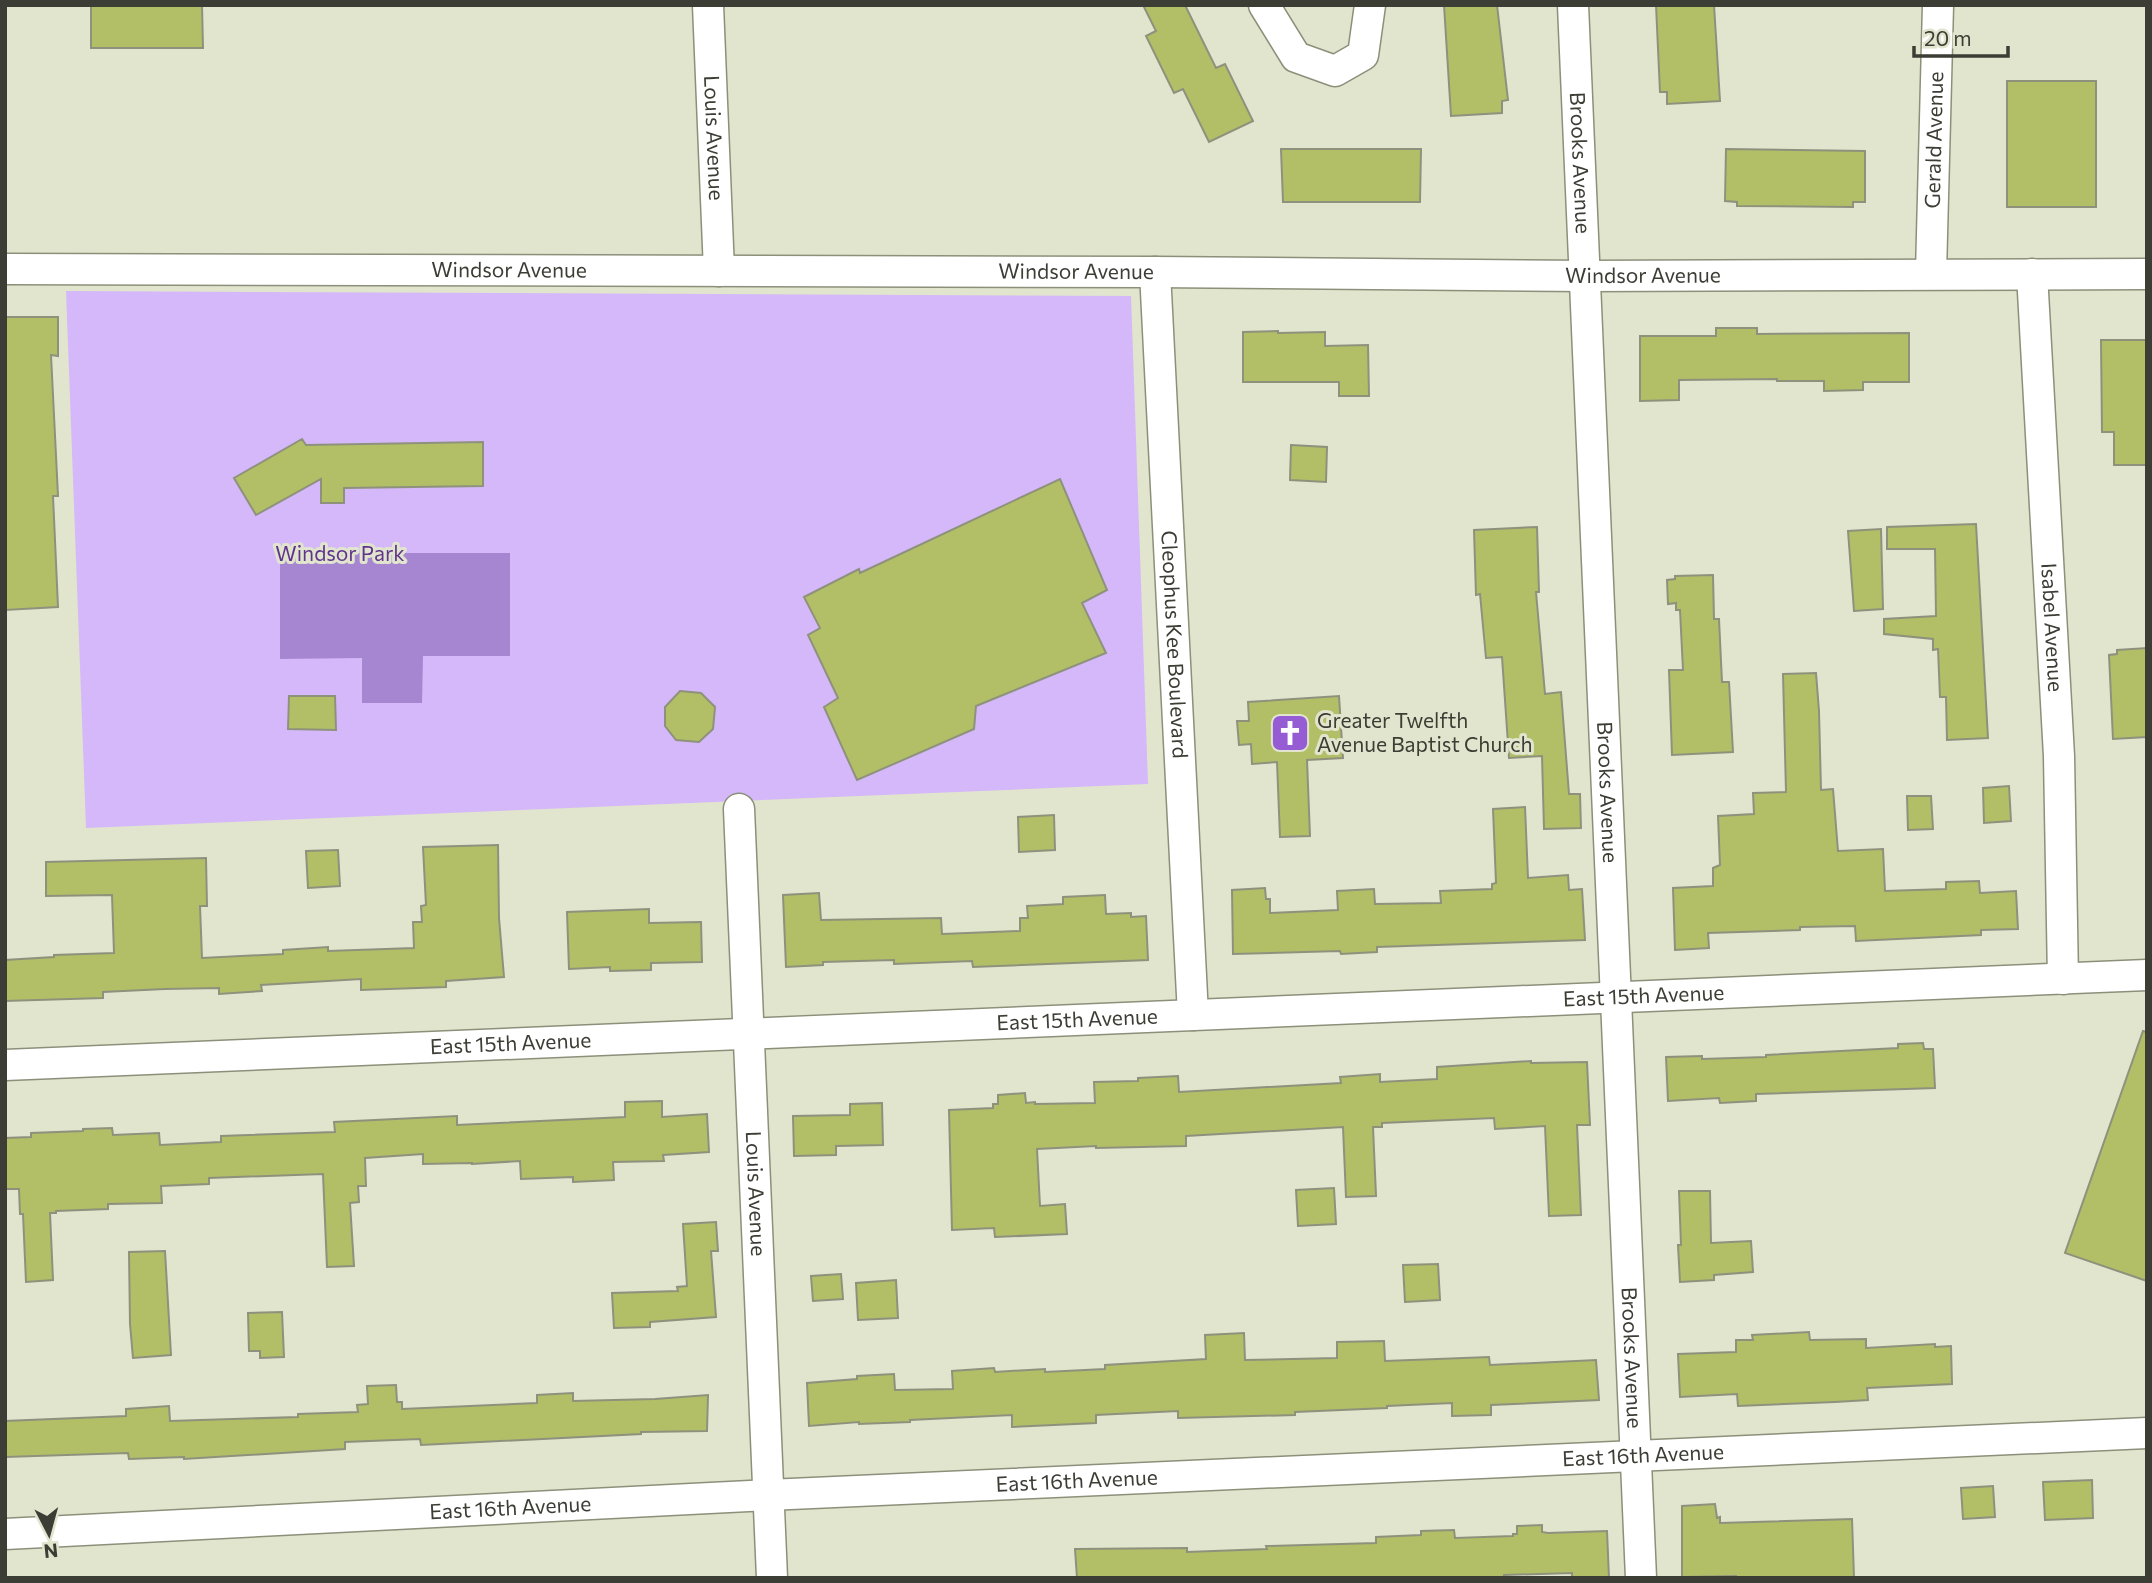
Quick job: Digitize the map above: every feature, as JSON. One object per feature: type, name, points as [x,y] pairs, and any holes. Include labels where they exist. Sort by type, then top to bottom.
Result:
[{"type":"street","name":"Louis Avenue","points":[[708,5],[719,271]]},
{"type":"street","points":[[1264,5],[1296,57],[1335,71],[1363,55],[1370,5]]},
{"type":"street","name":"Brooks Avenue","points":[[1573,5],[1641,1578]]},
{"type":"street","name":"Gerald Avenue","points":[[1931,273],[1938,5]]},
{"type":"street","name":"Windsor Avenue","points":[[5,269],[1585,276],[2147,274]]},
{"type":"street","name":"Cleophus Kee Boulevard","points":[[1155,272],[1193,1015]]},
{"type":"street","name":"Isabel Avenue","points":[[2032,274],[2059,757],[2063,979]]},
{"type":"street","name":"Louis Avenue","points":[[738,809],[772,1578]]},
{"type":"street","name":"East 15th Avenue","points":[[5,1065],[2147,975]]},
{"type":"street","name":"East 16th Avenue","points":[[5,1534],[768,1495],[2147,1433]]},
{"type":"green space","name":"Windsor Park","points":[[66,291],[1131,296],[1148,784],[86,828]]},
{"type":"shaded area","points":[[280,553],[510,553],[510,656],[423,656],[422,703],[362,703],[362,658],[280,659]]},
{"type":"building","points":[[91,5],[202,5],[203,48],[91,48]]},
{"type":"building","points":[[1143,5],[1185,5],[1216,68],[1225,64],[1253,121],[1209,142],[1183,89],[1174,93],[1146,36],[1156,31]]},
{"type":"building","points":[[1444,5],[1497,5],[1508,100],[1502,101],[1502,113],[1451,116]]},
{"type":"building","points":[[1656,5],[1714,5],[1720,101],[1667,104],[1667,92],[1660,92]]},
{"type":"building","points":[[2007,81],[2096,81],[2096,207],[2007,207]]},
{"type":"building","points":[[1281,149],[1421,149],[1420,202],[1283,202]]},
{"type":"building","points":[[1726,149],[1865,151],[1865,202],[1853,202],[1853,207],[1737,206],[1737,202],[1725,201]]},
{"type":"building","points":[[5,317],[58,317],[58,356],[51,355],[58,496],[53,496],[58,607],[5,610]]},
{"type":"building","points":[[1716,328],[1757,328],[1757,334],[1909,333],[1909,382],[1863,382],[1863,390],[1824,391],[1824,381],[1679,380],[1679,400],[1640,401],[1640,336],[1716,336]]},
{"type":"building","points":[[1243,332],[1325,332],[1325,346],[1368,345],[1369,396],[1339,396],[1339,382],[1243,382]]},
{"type":"building","points":[[2101,340],[2147,340],[2147,465],[2114,465],[2114,432],[2102,432]]},
{"type":"building","points":[[302,439],[306,445],[483,442],[483,486],[344,488],[344,503],[321,503],[321,479],[256,515],[234,478]]},
{"type":"building","points":[[1291,445],[1327,447],[1326,482],[1290,480]]},
{"type":"building","points":[[1060,479],[1107,590],[1082,603],[1106,653],[976,706],[974,729],[857,780],[824,707],[838,698],[808,635],[820,628],[804,597],[859,569],[860,573]]},
{"type":"building","points":[[1976,524],[1988,738],[1947,740],[1946,697],[1940,697],[1938,649],[1933,650],[1933,639],[1884,634],[1884,619],[1936,616],[1935,549],[1887,549],[1887,527]]},
{"type":"building","points":[[1537,527],[1539,592],[1536,592],[1545,694],[1561,692],[1569,794],[1580,794],[1581,828],[1544,829],[1542,756],[1509,758],[1502,657],[1486,658],[1480,594],[1476,595],[1474,530]]},
{"type":"building","points":[[1881,529],[1883,609],[1854,611],[1848,531]]},
{"type":"building","points":[[1713,575],[1714,619],[1719,619],[1722,682],[1729,682],[1733,752],[1672,755],[1669,670],[1683,670],[1680,610],[1676,610],[1676,603],[1668,604],[1667,580],[1675,579],[1675,576]]},
{"type":"building","points":[[2147,648],[2147,737],[2113,739],[2109,655],[2117,654],[2117,650]]},
{"type":"building","points":[[1816,673],[1821,790],[1833,789],[1838,851],[1883,849],[1885,891],[1946,889],[1946,882],[1979,881],[1980,893],[2016,891],[2018,929],[1981,930],[1981,935],[1856,941],[1855,926],[1800,927],[1800,930],[1708,933],[1709,948],[1675,950],[1673,888],[1713,886],[1713,868],[1720,865],[1718,816],[1754,814],[1753,793],[1786,792],[1783,674]]},
{"type":"building","points":[[680,691],[701,693],[715,707],[713,729],[699,742],[676,740],[665,726],[665,707]]},
{"type":"building","points":[[289,696],[335,696],[336,730],[288,729]]},
{"type":"building","name":"Greater Twelfth Avenue Baptist Church","points":[[1339,696],[1343,758],[1307,760],[1310,836],[1280,837],[1277,762],[1252,764],[1251,744],[1239,745],[1237,721],[1249,721],[1248,702]]},
{"type":"building","points":[[2009,786],[2011,821],[1984,823],[1983,788]]},
{"type":"building","points":[[1907,796],[1931,796],[1933,829],[1908,830]]},
{"type":"building","points":[[1525,807],[1528,878],[1568,875],[1569,890],[1582,889],[1585,940],[1377,947],[1377,952],[1341,954],[1340,951],[1233,954],[1232,890],[1265,888],[1266,899],[1270,899],[1270,913],[1338,910],[1337,891],[1374,889],[1375,904],[1441,903],[1440,891],[1492,889],[1492,884],[1496,883],[1493,809]]},
{"type":"building","points":[[1054,815],[1055,850],[1019,852],[1018,817]]},
{"type":"building","points":[[498,845],[499,918],[504,977],[446,981],[446,987],[361,990],[361,979],[261,985],[262,991],[219,994],[219,988],[165,989],[103,992],[103,998],[5,1001],[5,960],[114,953],[112,895],[46,896],[46,862],[206,858],[207,906],[200,906],[202,958],[283,954],[283,950],[328,947],[328,951],[414,948],[413,922],[422,922],[421,906],[426,905],[423,847]]},
{"type":"building","points":[[338,850],[340,886],[308,888],[306,851]]},
{"type":"building","points":[[819,893],[821,920],[941,918],[942,934],[1020,931],[1020,918],[1028,918],[1027,906],[1063,904],[1063,897],[1105,895],[1106,914],[1131,913],[1131,917],[1146,916],[1148,960],[973,967],[972,961],[894,964],[894,960],[823,962],[823,965],[786,967],[783,895]]},
{"type":"building","points":[[649,909],[649,923],[701,922],[702,962],[651,963],[651,970],[610,971],[610,967],[569,969],[567,912]]},
{"type":"building","points":[[2143,1031],[2147,1032],[2147,1281],[2065,1253]]},
{"type":"building","points":[[1923,1043],[1924,1049],[1933,1049],[1935,1088],[1756,1094],[1756,1101],[1720,1103],[1719,1098],[1668,1101],[1666,1057],[1766,1057],[1898,1048],[1898,1044]]},
{"type":"building","points":[[1531,1061],[1587,1062],[1590,1125],[1577,1125],[1581,1215],[1549,1216],[1545,1126],[1495,1129],[1494,1118],[1382,1123],[1382,1127],[1373,1127],[1376,1196],[1346,1197],[1343,1127],[1186,1136],[1186,1146],[1037,1149],[1040,1206],[1065,1204],[1067,1234],[995,1237],[994,1228],[952,1230],[949,1110],[993,1108],[993,1104],[998,1104],[998,1095],[1025,1093],[1026,1103],[1035,1104],[1095,1103],[1094,1082],[1138,1081],[1138,1078],[1178,1076],[1179,1092],[1341,1083],[1340,1077],[1380,1074],[1380,1082],[1437,1079],[1437,1067]]},
{"type":"building","points":[[662,1101],[662,1117],[707,1114],[709,1152],[663,1155],[664,1161],[613,1162],[614,1180],[573,1182],[573,1177],[521,1179],[520,1161],[423,1164],[423,1154],[365,1158],[366,1186],[358,1186],[359,1202],[350,1203],[354,1266],[327,1267],[323,1174],[209,1178],[209,1184],[161,1186],[162,1203],[108,1204],[108,1209],[50,1213],[53,1280],[26,1282],[23,1214],[20,1214],[19,1189],[5,1189],[5,1138],[31,1137],[31,1133],[112,1128],[113,1135],[159,1133],[160,1145],[221,1142],[221,1136],[335,1132],[334,1122],[457,1116],[457,1125],[625,1117],[625,1102]]},
{"type":"building","points":[[882,1103],[883,1145],[836,1146],[836,1155],[794,1156],[793,1116],[850,1115],[850,1104]]},
{"type":"building","points":[[1334,1188],[1336,1224],[1298,1226],[1296,1190]]},
{"type":"building","points":[[1679,1191],[1710,1191],[1711,1243],[1751,1241],[1753,1272],[1714,1275],[1714,1280],[1680,1282]]},
{"type":"building","points":[[716,1222],[718,1251],[711,1251],[716,1317],[650,1322],[650,1327],[614,1328],[612,1293],[678,1291],[677,1287],[687,1286],[683,1224]]},
{"type":"building","points":[[165,1251],[171,1355],[133,1358],[129,1252]]},
{"type":"building","points":[[1438,1264],[1440,1300],[1405,1302],[1403,1265]]},
{"type":"building","points":[[841,1274],[843,1299],[813,1301],[811,1276]]},
{"type":"building","points":[[896,1280],[898,1318],[858,1320],[856,1283]]},
{"type":"building","points":[[282,1312],[284,1357],[260,1358],[260,1351],[249,1351],[248,1313]]},
{"type":"building","points":[[1809,1332],[1810,1340],[1866,1339],[1866,1348],[1935,1344],[1935,1347],[1951,1346],[1952,1384],[1867,1388],[1868,1400],[1835,1402],[1738,1406],[1737,1394],[1680,1397],[1678,1354],[1736,1352],[1736,1340],[1753,1340],[1752,1335]]},
{"type":"building","points":[[1244,1333],[1245,1360],[1337,1358],[1337,1342],[1384,1341],[1385,1361],[1489,1357],[1490,1365],[1596,1360],[1599,1400],[1491,1405],[1491,1415],[1452,1416],[1452,1403],[1295,1412],[1295,1415],[1178,1418],[1178,1411],[1096,1415],[1096,1423],[1012,1427],[1012,1415],[809,1426],[807,1383],[894,1374],[895,1390],[953,1389],[952,1371],[994,1368],[995,1372],[1045,1369],[1045,1372],[1105,1369],[1105,1365],[1206,1359],[1205,1335]]},
{"type":"building","points":[[396,1385],[397,1402],[402,1402],[402,1409],[537,1403],[537,1395],[573,1393],[573,1401],[708,1395],[707,1431],[641,1432],[421,1445],[420,1439],[345,1442],[345,1449],[184,1459],[129,1459],[128,1453],[6,1457],[5,1421],[126,1416],[126,1409],[169,1406],[170,1421],[298,1417],[298,1414],[358,1412],[357,1405],[368,1404],[367,1386]]},
{"type":"building","points":[[2092,1480],[2093,1518],[2045,1520],[2043,1482]]},
{"type":"building","points":[[1993,1486],[1995,1517],[1963,1519],[1961,1488]]},
{"type":"building","points":[[1715,1504],[1720,1523],[1852,1519],[1854,1578],[1682,1577],[1682,1506]]},
{"type":"building","points":[[1542,1525],[1542,1532],[1548,1533],[1607,1531],[1609,1578],[1572,1578],[1572,1573],[1504,1575],[1504,1578],[1077,1578],[1075,1549],[1187,1548],[1187,1552],[1267,1549],[1266,1546],[1376,1543],[1376,1537],[1421,1535],[1421,1531],[1454,1530],[1455,1538],[1513,1536],[1517,1534],[1517,1526]]},
{"type":"place","name":"Greater Twelfth Avenue Baptist Church","points":[[1290,733]]}]
